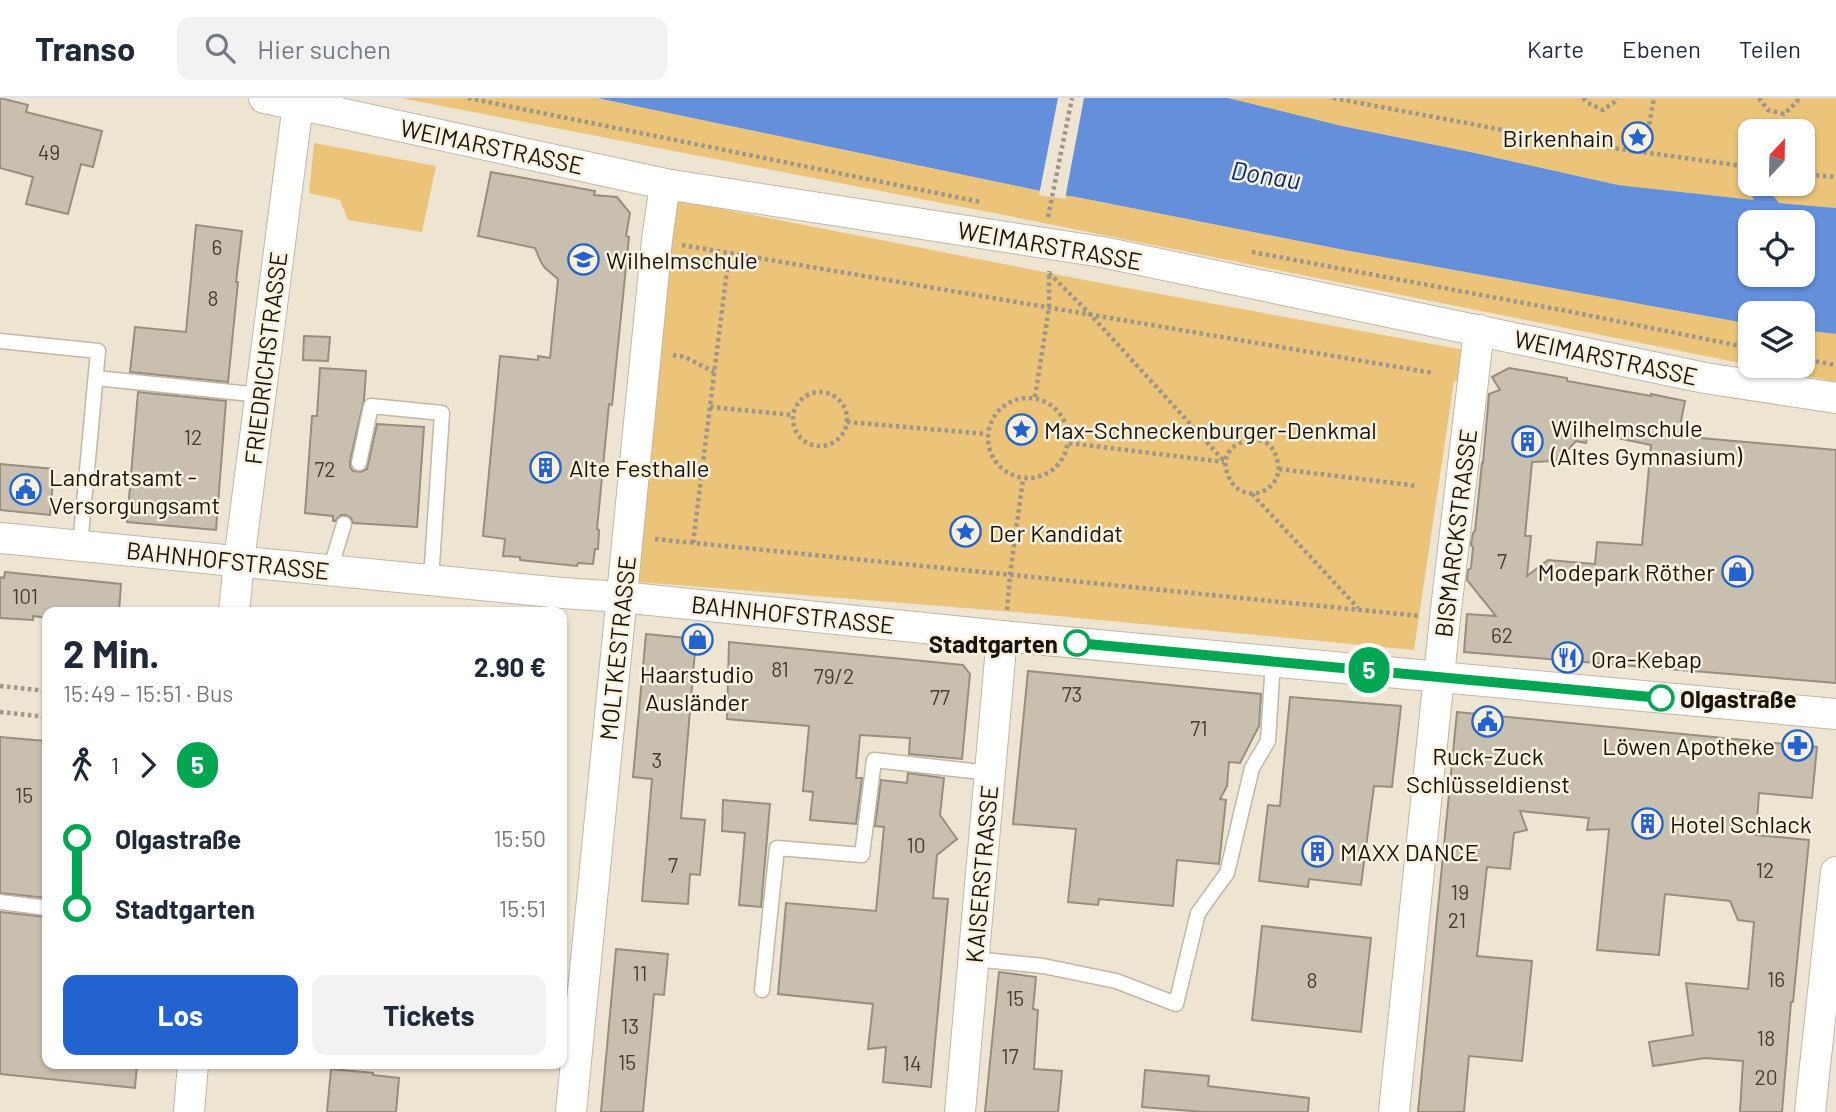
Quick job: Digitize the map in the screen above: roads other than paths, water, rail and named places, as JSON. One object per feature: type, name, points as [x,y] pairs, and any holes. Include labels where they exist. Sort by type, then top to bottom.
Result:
[{"type":"street","name":"WEIMARSTRASSE","points":[[264,98],[665,184],[1049,230],[1102,252],[1705,378],[1836,398]]},
{"type":"street","name":"FRIEDRICHSTRASSE","points":[[234,607],[298,104]]},
{"type":"street","name":"MOLTKESTRASSE","points":[[571,1112],[570,1026],[628,537],[657,240],[665,184]]},
{"type":"street","name":"BISMARCKSTRASSE","points":[[1394,1112],[1438,677],[1479,330]]},
{"type":"street","name":"BAHNHOFSTRASSE","points":[[0,538],[621,597],[1005,624],[1273,661],[1836,714]]},
{"type":"street","name":"KAISERSTRASSE","points":[[960,1112],[1005,624]]},
{"type":"street","points":[[1810,1112],[1835,885]]},
{"type":"street","points":[[189,1112],[193,1069]]},
{"type":"lane","points":[[0,341],[99,351],[80,546]]},
{"type":"lane","points":[[96,378],[260,395]]},
{"type":"lane","points":[[359,463],[371,406],[442,413],[431,580]]},
{"type":"lane","points":[[330,570],[344,524]]},
{"type":"lane","points":[[974,959],[1043,965],[1116,981],[1176,1004],[1198,913],[1227,873],[1252,768],[1268,741],[1273,661]]},
{"type":"lane","points":[[762,990],[777,848],[862,855],[874,760],[990,773]]},
{"type":"lane","points":[[0,902],[42,907]]},
{"type":"water","name":"Donau","points":[[597,98],[1228,98],[1342,126],[1618,185],[1754,200],[1752,196],[1773,196],[1779,203],[1836,208],[1836,334],[1815,331],[1815,301],[1738,301],[1738,322],[1339,249]]},
{"type":"place","name":"Birkenhain","points":[[1637,137]]},
{"type":"place","name":"Wilhelmschule","points":[[583,259]]},
{"type":"place","name":"Max-Schneckenburger-Denkmal","points":[[1021,429]]},
{"type":"place","name":"Wilhelmschule (Altes Gymnasium)","points":[[1528,441]]},
{"type":"place","name":"Alte Festhalle","points":[[546,467]]},
{"type":"place","name":"Landratsamt - Versorgungsamt","points":[[26,490]]},
{"type":"place","name":"Der Kandidat","points":[[966,532]]},
{"type":"place","name":"Modepark Röther","points":[[1738,571]]},
{"type":"place","name":"Haarstudio Ausländer","points":[[697,639]]},
{"type":"place","name":"Stadtgarten","points":[[1077,643]]},
{"type":"place","name":"Ora-Kebap","points":[[1568,658]]},
{"type":"place","name":"Olgastraße","points":[[1661,698]]},
{"type":"place","name":"Ruck-Zuck Schlüsseldienst","points":[[1488,721]]},
{"type":"place","name":"Löwen Apotheke","points":[[1798,745]]},
{"type":"place","name":"Hotel Schlack","points":[[1647,823]]},
{"type":"place","name":"MAXX DANCE","points":[[1317,851]]}]
